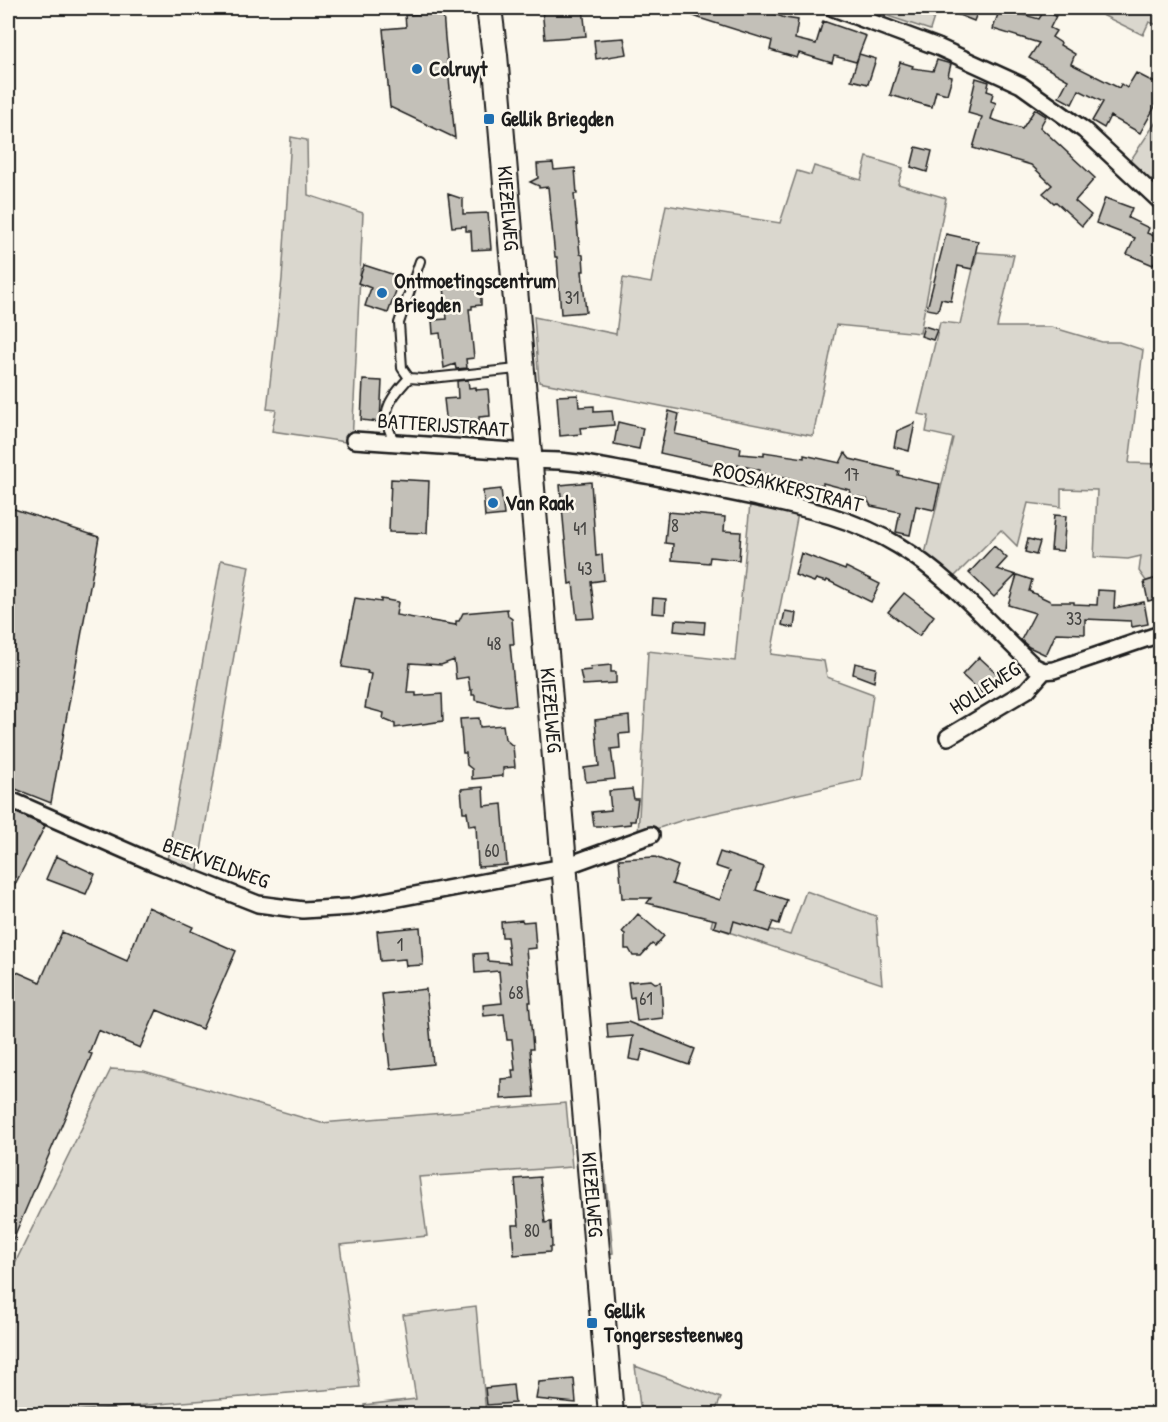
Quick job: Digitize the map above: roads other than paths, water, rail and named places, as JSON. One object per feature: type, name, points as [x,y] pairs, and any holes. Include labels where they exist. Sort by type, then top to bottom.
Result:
[{"type":"main road","name":"KIEZELWEG","points":[[489,8],[495,55],[611,1414]]},
{"type":"street","points":[[833,8],[938,47],[1021,85],[1084,130],[1161,201]]},
{"type":"street","name":"BATTERIJSTRAAT","points":[[354,440],[529,456]]},
{"type":"street","name":"ROOSAKKERSTRAAT","points":[[529,456],[681,482],[788,504],[833,515],[854,523],[921,560],[1035,667],[1044,671]]},
{"type":"street","points":[[1044,671],[1054,670],[1161,634]]},
{"type":"street","name":"HOLLEWEG","points":[[948,737],[1027,690],[1044,671]]},
{"type":"street","name":"BEEKVELDWEG","points":[[8,800],[154,863],[258,904],[303,910],[351,907],[563,867]]},
{"type":"street","points":[[563,867],[651,835]]},
{"type":"lane","points":[[410,378],[402,368],[399,323],[420,261]]},
{"type":"lane","points":[[396,443],[386,427],[388,407],[397,390],[410,378],[433,378],[522,368]]},
{"type":"place","name":"Colruyt","points":[[417,69]]},
{"type":"place","name":"Gellik Briegden","points":[[489,119]]},
{"type":"place","name":"Ontmoetingscentrum Briegden","points":[[382,293]]},
{"type":"place","name":"Van Raak","points":[[493,503]]},
{"type":"place","name":"Gellik Tongersesteenweg","points":[[592,1323]]}]
